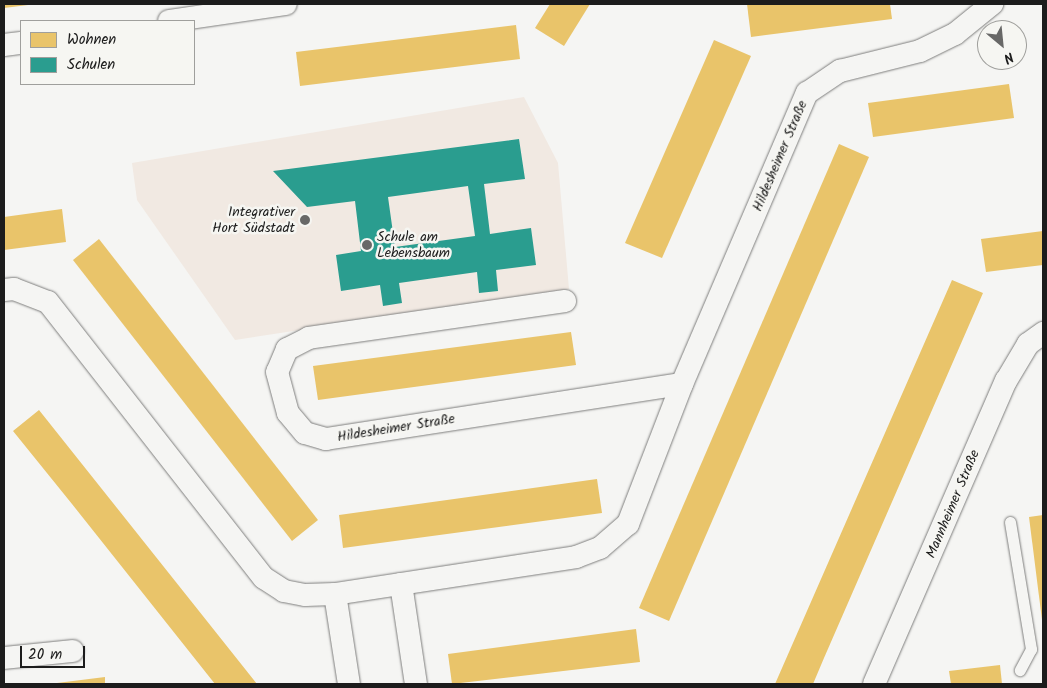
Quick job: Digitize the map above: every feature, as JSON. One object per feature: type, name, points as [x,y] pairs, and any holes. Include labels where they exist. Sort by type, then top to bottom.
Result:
[{"type":"street","points":[[158,20],[167,4]]},
{"type":"street","points":[[176,20],[286,4]]},
{"type":"street","name":"Hildesheimer Straße","points":[[4,290],[14,288],[48,302],[264,578],[284,591],[305,595],[335,594],[576,557],[600,548],[628,524],[682,384],[807,93],[840,72],[920,51],[955,34],[992,4]]},
{"type":"street","points":[[4,45],[20,42]]},
{"type":"street","name":"Hildesheimer Straße","points":[[565,301],[309,338],[287,349],[277,372],[288,413],[305,433],[326,439],[682,384]]},
{"type":"street","name":"Mannheimer Straße","points":[[874,684],[1006,381],[1028,344],[1043,333]]},
{"type":"street","points":[[401,584],[416,684]]},
{"type":"street","points":[[335,594],[349,684]]},
{"type":"street","points":[[4,658],[72,651]]},
{"type":"lane","points":[[1010,522],[1030,649],[1020,670]]},
{"type":"shaded area","name":"Schule am Lebensbaum","points":[[524,97],[558,163],[569,289],[235,340],[137,200],[132,163]]},
{"type":"building: Wohnen","points":[[4,4],[28,4],[28,5],[4,8]]},
{"type":"building: Wohnen","points":[[550,4],[590,4],[564,46],[535,28]]},
{"type":"building: Wohnen","points":[[747,4],[890,4],[892,19],[751,37]]},
{"type":"building: Wohnen","points":[[516,25],[520,59],[300,86],[296,52]]},
{"type":"building: Wohnen","points":[[714,40],[751,56],[662,258],[625,243]]},
{"type":"building: Wohnen","points":[[1009,84],[1014,118],[873,137],[868,103]]},
{"type":"building: Wohnen","points":[[839,144],[869,157],[669,621],[639,608]]},
{"type":"building: Wohnen","points":[[62,209],[66,242],[4,250],[4,217]]},
{"type":"building: Wohnen","points":[[1043,231],[1043,265],[986,272],[981,239]]},
{"type":"building: Wohnen","points":[[99,239],[318,520],[292,541],[73,260]]},
{"type":"building: Wohnen","points":[[952,280],[983,293],[813,684],[775,684]]},
{"type":"building: Wohnen","points":[[571,332],[576,365],[318,400],[313,366]]},
{"type":"building: Wohnen","points":[[39,410],[257,684],[215,684],[13,431]]},
{"type":"building: Wohnen","points":[[597,479],[602,513],[343,548],[339,515]]},
{"type":"building: Wohnen","points":[[1043,515],[1043,620],[1042,620],[1029,517]]},
{"type":"building: Wohnen","points":[[636,629],[640,662],[452,684],[448,654]]},
{"type":"building: Wohnen","points":[[1000,665],[1002,684],[951,684],[949,671]]},
{"type":"building: Wohnen","points":[[105,677],[105,684],[57,684],[57,683]]},
{"type":"building: Schulen","points":[[519,139],[525,179],[484,184],[490,234],[531,228],[536,265],[496,270],[498,291],[479,293],[477,272],[399,283],[402,303],[383,306],[380,285],[341,291],[336,255],[361,251],[355,201],[307,207],[273,171]],"holes":[[[468,186],[475,236],[395,247],[388,197]]]},
{"type":"place","name":"Integrativer Hort Südstadt","points":[[305,220]]},
{"type":"place","name":"Schule am Lebensbaum","points":[[367,245]]}]
